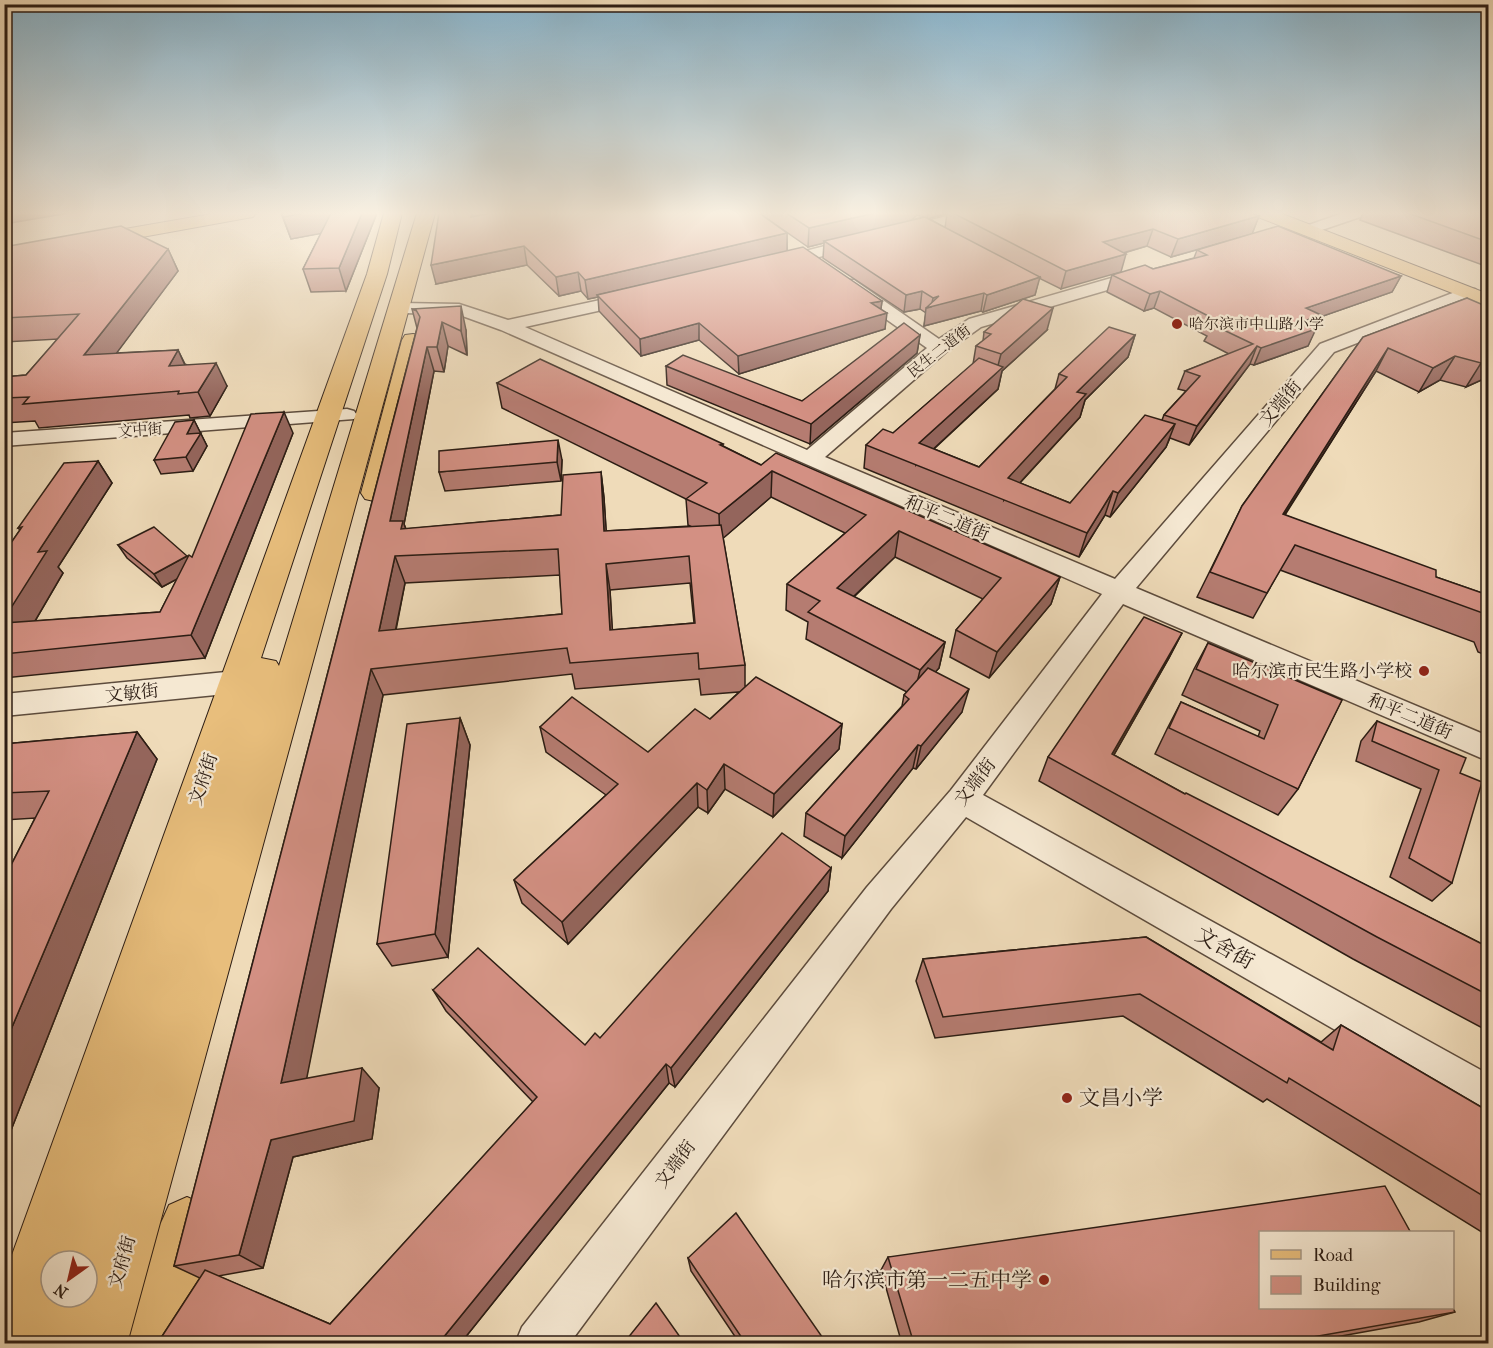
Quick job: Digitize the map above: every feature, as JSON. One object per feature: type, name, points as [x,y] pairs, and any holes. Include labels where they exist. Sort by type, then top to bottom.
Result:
[{"type":"main road","name":"文府街","points":[[337,416],[376,276]]},
{"type":"main road","name":"文府街","points":[[8,1344],[248,681],[337,416],[387,276]]},
{"type":"main road","name":"文府街","points":[[99,1344],[411,308],[416,276]]},
{"type":"main road","points":[[336,642],[411,308],[423,276]]},
{"type":"main road","points":[[1431,276],[1482,296]]},
{"type":"main road","name":"文府街","points":[[77,1249],[248,681]]},
{"type":"main road","points":[[156,1344],[194,1194]]},
{"type":"main road","points":[[47,1344],[58,1309]]},
{"type":"street","points":[[837,276],[939,348]]},
{"type":"street","name":"民生二道街","points":[[810,459],[939,348],[975,323],[1137,276]]},
{"type":"street","points":[[1039,288],[1060,299]]},
{"type":"street","points":[[507,326],[657,292]]},
{"type":"street","name":"文端街","points":[[539,1344],[879,898],[963,799],[1119,591],[1327,348],[1482,296]]},
{"type":"street","name":"和平二道街","points":[[411,308],[459,309],[507,326],[810,459],[1488,749]]},
{"type":"street","name":"文中街","points":[[4,440],[337,416]]},
{"type":"street","name":"文敏街","points":[[4,705],[248,681]]},
{"type":"street","name":"文舍街","points":[[963,799],[1488,1096]]},
{"type":"building","points":[[4,276],[147,276],[84,355],[178,350],[169,366],[216,363],[198,392],[178,394],[179,391],[23,404],[29,397],[4,398],[4,377],[26,375],[79,314],[4,318]]},
{"type":"building","points":[[581,276],[603,276],[585,280]]},
{"type":"building","points":[[679,276],[845,276],[882,301],[871,303],[887,313],[738,356],[699,323],[640,339],[597,295]]},
{"type":"building","points":[[877,276],[1040,277],[987,295],[984,293],[926,308],[939,296],[933,298],[922,291],[906,295]]},
{"type":"building","points":[[1114,276],[1401,276],[1306,308],[1321,315],[1301,322],[1316,329],[1261,348],[1257,346],[1197,426],[1164,415],[1200,376],[1185,371],[1253,344],[1211,324],[1218,321],[1160,291],[1150,294]]},
{"type":"building","points":[[1467,298],[1488,307],[1488,360],[1481,363],[1455,356],[1433,368],[1388,348],[1283,514],[1436,570],[1436,577],[1488,595],[1488,615],[1295,545],[1267,593],[1210,572],[1242,506],[1363,337]]},
{"type":"building","points":[[1023,299],[1053,308],[1001,354],[976,346],[991,334],[984,332]]},
{"type":"building","points":[[461,306],[461,331],[442,322],[437,347],[427,347],[390,521],[403,521],[401,529],[561,515],[563,475],[601,472],[604,531],[721,525],[745,665],[699,669],[698,653],[570,663],[567,648],[371,669],[281,1083],[362,1068],[354,1121],[271,1140],[239,1255],[174,1266],[420,317],[416,310],[412,309]],"holes":[[[558,549],[562,614],[379,631],[395,556]],[[689,556],[695,623],[610,630],[606,564]]]},
{"type":"building","points":[[904,323],[920,335],[811,424],[666,366],[683,355],[802,401]]},
{"type":"building","points":[[1109,327],[1135,335],[1077,392],[1086,394],[1008,478],[1070,503],[1145,415],[1175,424],[1118,493],[1113,491],[1087,533],[866,445],[883,429],[893,433],[979,358],[1003,367],[919,443],[979,467],[1067,377],[1059,374]]},
{"type":"building","points":[[540,359],[723,444],[720,445],[761,465],[776,453],[1060,577],[997,652],[956,630],[1001,578],[899,531],[837,588],[945,642],[920,670],[808,612],[820,601],[787,584],[866,515],[772,471],[719,514],[686,499],[707,483],[497,383]]},
{"type":"building","points":[[284,412],[191,635],[4,654],[4,623],[160,612],[189,555],[192,557],[251,414]]},
{"type":"building","points":[[194,420],[187,434],[201,433],[186,457],[154,460],[175,422]]},
{"type":"building","points":[[558,440],[557,462],[439,472],[439,451]]},
{"type":"building","points":[[98,461],[38,552],[47,551],[4,619],[4,553],[22,527],[18,528],[64,463]]},
{"type":"building","points":[[154,527],[187,556],[154,574],[118,545]]},
{"type":"building","points":[[1144,617],[1182,633],[1112,754],[1185,794],[1488,947],[1488,995],[1048,757]]},
{"type":"building","points":[[1208,643],[1342,700],[1298,789],[1169,728],[1181,702],[1264,739],[1278,705],[1196,669]]},
{"type":"building","points":[[928,668],[969,689],[921,746],[918,745],[845,836],[806,813],[909,699],[904,695]]},
{"type":"building","points":[[756,677],[842,724],[774,794],[724,764],[707,790],[697,783],[562,922],[514,880],[618,784],[540,727],[572,697],[648,752],[695,709],[710,719]]},
{"type":"building","points":[[460,718],[435,934],[377,944],[407,724]]},
{"type":"building","points":[[1377,721],[1466,758],[1460,773],[1482,782],[1452,883],[1409,858],[1439,770],[1372,741]]},
{"type":"building","points":[[137,732],[4,1046],[4,879],[49,791],[4,793],[4,744]]},
{"type":"building","points":[[782,833],[831,868],[671,1068],[666,1064],[438,1344],[157,1344],[205,1270],[330,1324],[537,1097],[433,990],[478,948],[585,1045],[595,1033],[600,1038]]},
{"type":"building","points":[[1146,937],[1333,1050],[1341,1025],[1488,1111],[1488,1199],[1289,1078],[1287,1083],[1140,994],[943,1017],[923,959]]},
{"type":"building","name":"哈尔滨市第一二五中学","points":[[1385,1186],[1410,1231],[1259,1231],[1259,1309],[1454,1309],[1455,1312],[1273,1344],[914,1344],[888,1257]]},
{"type":"building","points":[[736,1213],[827,1344],[746,1344],[688,1258]]},
{"type":"building","points":[[656,1303],[685,1344],[623,1344]]},
{"type":"place","name":"哈尔滨市中山路小学","points":[[1177,324]]},
{"type":"place","name":"哈尔滨市民生路小学校","points":[[1424,671]]},
{"type":"place","name":"文昌小学","points":[[1067,1098]]},
{"type":"place","name":"哈尔滨市第一二五中学","points":[[1044,1280]]}]
